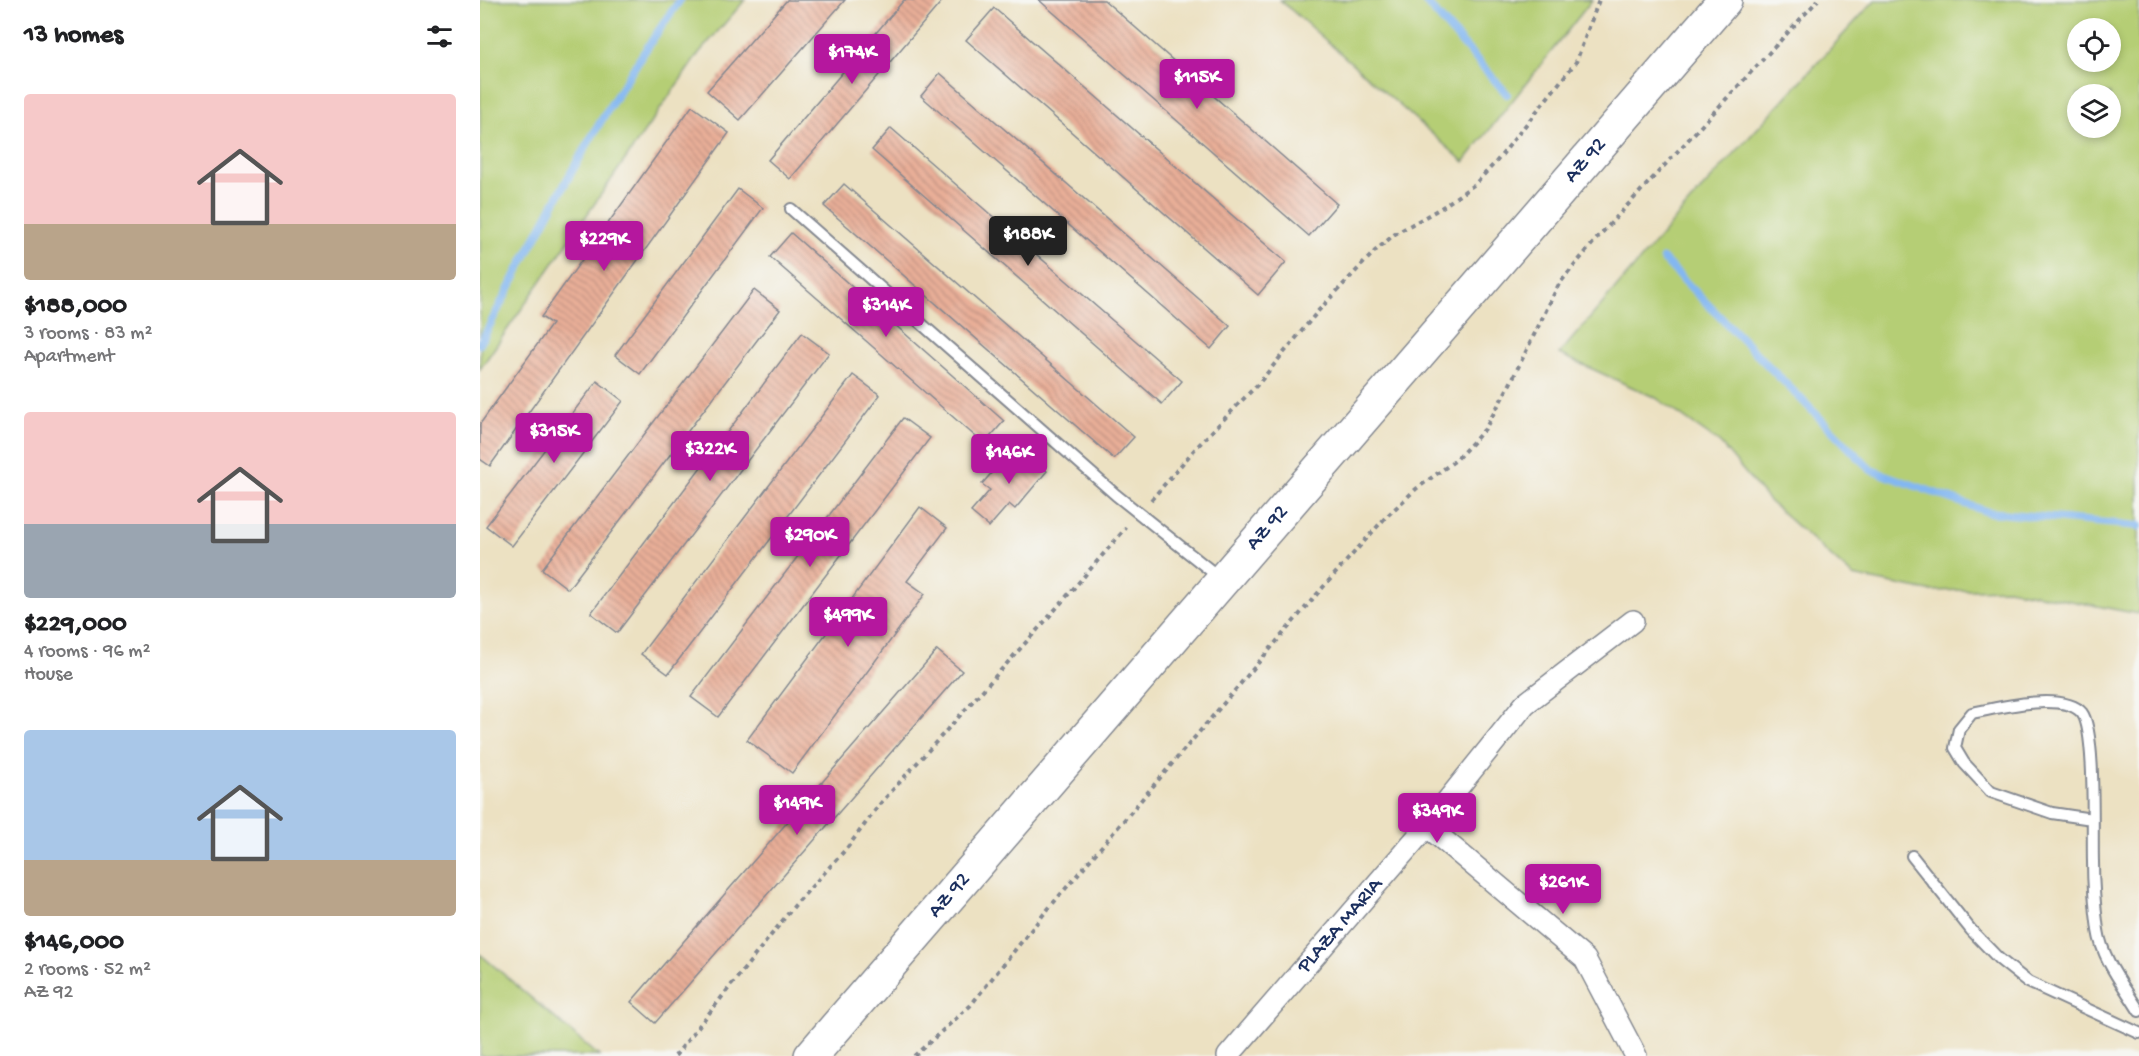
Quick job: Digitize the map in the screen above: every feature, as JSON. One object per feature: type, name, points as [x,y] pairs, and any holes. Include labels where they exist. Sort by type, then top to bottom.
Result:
[{"type":"main road","name":"AZ 92","points":[[811,1056],[1725,0]]},
{"type":"street","name":"PLAZA MARIA","points":[[1228,1056],[1427,826],[1525,704],[1633,621]]},
{"type":"street","points":[[1427,826],[1585,958],[1636,1056]]},
{"type":"lane","points":[[791,209],[1116,495],[1222,580]]},
{"type":"lane","points":[[2092,819],[2052,813],[1991,792],[1965,763],[1956,748],[1959,729],[1972,713],[2014,704],[2063,703],[2081,712],[2088,726],[2092,775],[2093,866],[2098,932],[2106,956],[2139,1011]]},
{"type":"lane","points":[[1912,856],[1971,930],[1999,959],[2028,982],[2139,1033]]},
{"type":"path","points":[[914,1056],[970,1006],[1043,915],[1377,526],[1416,489],[1456,460],[1485,429],[1510,384],[1559,284],[1599,236],[1818,0]]},
{"type":"green space","points":[[480,0],[745,0],[699,53],[480,369]]},
{"type":"green space","points":[[1280,0],[1592,0],[1464,162]]},
{"type":"green space","points":[[1875,0],[2139,0],[2139,614],[2008,589],[1929,591],[1853,576],[1769,501],[1720,443],[1656,398],[1559,354],[1690,202]]},
{"type":"green space","points":[[480,954],[599,1056],[480,1056]]},
{"type":"building","points":[[787,0],[845,0],[740,120],[707,91]]},
{"type":"building","points":[[904,0],[943,0],[790,179],[768,160]]},
{"type":"building","points":[[1039,0],[1104,0],[1337,204],[1309,236]]},
{"type":"building","points":[[994,8],[1286,262],[1258,295],[966,40]]},
{"type":"building","points":[[940,73],[1230,326],[1211,349],[921,96]]},
{"type":"building","points":[[692,106],[729,133],[490,466],[480,459],[480,424],[552,324],[541,317]]},
{"type":"building","points":[[891,128],[1182,381],[1162,404],[872,150]]},
{"type":"building","points":[[844,184],[1134,437],[1114,459],[824,206]]},
{"type":"building","points":[[738,189],[763,208],[640,374],[615,355]]},
{"type":"building","points":[[791,233],[1004,421],[984,444],[770,257]]},
{"type":"building","points":[[754,290],[780,310],[568,589],[542,569]]},
{"type":"building","points":[[802,333],[829,353],[617,633],[591,613]]},
{"type":"building","points":[[853,375],[880,395],[668,674],[641,654]]},
{"type":"building","points":[[597,381],[623,401],[512,546],[486,526]]},
{"type":"building","points":[[903,418],[930,438],[718,717],[691,697]]},
{"type":"building","points":[[1016,445],[1047,471],[1015,509],[1009,504],[989,527],[971,512],[990,490],[982,484]]},
{"type":"building","points":[[920,507],[947,528],[907,581],[925,594],[792,773],[747,740]]},
{"type":"building","points":[[937,650],[962,671],[655,1023],[631,1002]]},
{"type":"waterway","points":[[480,344],[574,168],[624,83],[680,0]]},
{"type":"waterway","points":[[1424,0],[1507,94]]},
{"type":"waterway","points":[[1663,259],[1871,470],[1988,512],[2139,526]]}]
